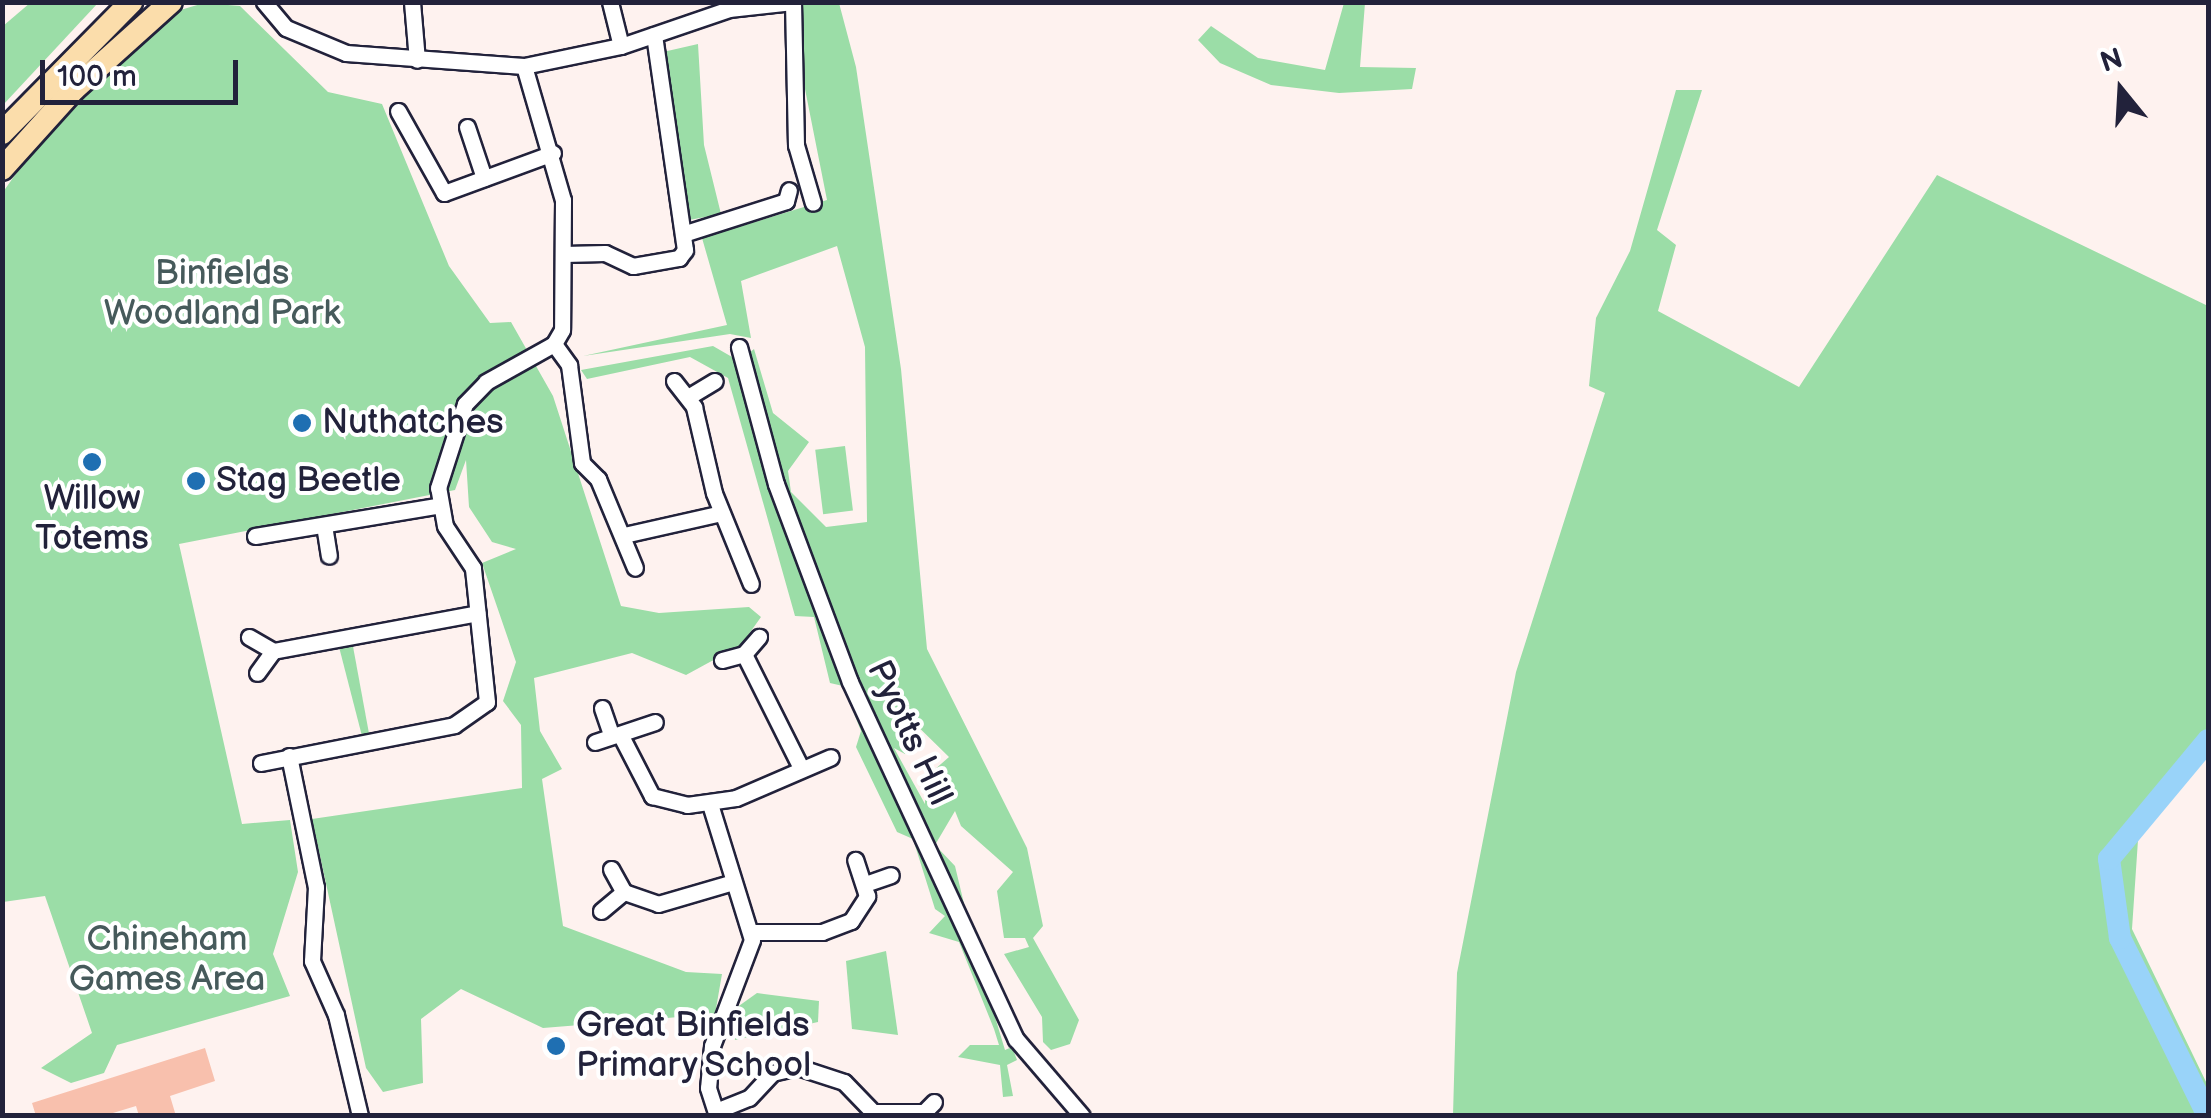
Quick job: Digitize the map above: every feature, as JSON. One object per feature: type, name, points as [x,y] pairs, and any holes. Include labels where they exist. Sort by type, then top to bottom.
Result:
[{"type":"highway","points":[[2,133],[128,2]]},
{"type":"highway","points":[[106,26],[150,2]]},
{"type":"highway","points":[[2,169],[84,79],[171,2]]},
{"type":"street","points":[[264,2],[286,28],[325,47],[417,60],[524,66],[621,46],[729,9],[793,2],[796,145],[813,203]]},
{"type":"street","points":[[412,2],[417,60]]},
{"type":"street","points":[[610,2],[621,46]]},
{"type":"street","points":[[564,254],[605,253],[633,266],[679,258],[686,233],[654,36]]},
{"type":"street","points":[[261,763],[475,715],[490,687],[473,568],[437,506],[465,404],[486,382],[554,344],[562,330],[564,254],[553,152],[524,66]]},
{"type":"street","points":[[398,112],[444,193],[553,152]]},
{"type":"street","points":[[468,128],[484,178]]},
{"type":"street","points":[[686,233],[786,200],[783,192],[808,184]]},
{"type":"street","points":[[554,344],[569,365],[582,463],[624,535],[635,568]]},
{"type":"street","name":"Pyotts Hill","points":[[739,347],[776,484],[850,682],[1016,1038],[1082,1116]]},
{"type":"street","points":[[688,397],[715,381]]},
{"type":"street","points":[[674,382],[688,397],[722,513],[751,584]]},
{"type":"street","points":[[255,536],[437,506]]},
{"type":"street","points":[[624,535],[722,513]]},
{"type":"street","points":[[324,525],[329,556]]},
{"type":"street","points":[[249,637],[273,651],[478,613]]},
{"type":"street","points":[[722,660],[744,654],[759,637]]},
{"type":"street","points":[[257,673],[273,651]]},
{"type":"street","points":[[744,654],[802,768]]},
{"type":"street","points":[[602,708],[652,796],[710,804],[831,757]]},
{"type":"street","points":[[595,742],[655,722]]},
{"type":"street","points":[[290,756],[316,887],[312,961],[336,1015],[360,1116]]},
{"type":"street","points":[[710,804],[752,932],[712,1046],[708,1088],[717,1113],[749,1098],[772,1073],[812,1067],[844,1082],[874,1112],[928,1110]]},
{"type":"street","points":[[752,932],[843,927],[860,910],[868,883],[855,860]]},
{"type":"street","points":[[611,870],[624,892],[672,904],[733,882]]},
{"type":"street","points":[[868,883],[891,875]]},
{"type":"street","points":[[601,911],[624,892]]},
{"type":"green space","points":[[30,3],[98,3],[3,105],[3,26]]},
{"type":"green space","name":"Binfields Woodland Park","points":[[204,3],[240,6],[328,92],[382,104],[449,266],[490,323],[511,322],[553,396],[621,606],[659,613],[749,607],[761,617],[741,645],[686,675],[632,653],[534,678],[540,731],[562,769],[542,779],[563,926],[686,972],[722,974],[713,1026],[679,1017],[543,1028],[461,989],[421,1019],[423,1083],[383,1092],[366,1068],[312,819],[522,788],[521,725],[503,701],[516,662],[482,563],[516,549],[492,542],[469,507],[466,460],[455,490],[179,544],[242,824],[290,820],[298,872],[273,954],[290,996],[117,1045],[104,1073],[71,1083],[41,1068],[92,1033],[45,896],[3,902],[3,192],[44,134],[177,11]]},
{"type":"green space","points":[[802,3],[839,3],[856,67],[901,369],[927,649],[1027,848],[1043,926],[1033,938],[1079,1020],[1070,1044],[1051,1050],[1043,1042],[1042,1017],[1004,954],[1029,947],[1025,938],[1004,938],[997,891],[1013,872],[961,826],[955,811],[935,845],[955,866],[966,912],[993,969],[982,974],[1005,1050],[1012,1047],[1017,1060],[1007,1065],[1013,1096],[1003,1097],[1000,1065],[958,1057],[970,1045],[999,1045],[994,1029],[959,942],[929,933],[945,916],[935,909],[913,839],[897,832],[856,747],[861,731],[843,686],[830,683],[814,617],[795,616],[728,378],[690,357],[587,379],[581,370],[713,346],[739,361],[754,349],[773,413],[809,442],[788,471],[791,492],[826,527],[867,522],[865,347],[837,246],[741,281],[751,338],[730,334],[583,356],[727,325],[702,238],[827,200],[804,84]],"holes":[[[901,710],[949,757],[925,778],[925,804],[894,748],[905,754],[912,742],[896,731]]]},
{"type":"green space","points":[[1344,3],[1365,3],[1360,67],[1416,68],[1412,89],[1339,93],[1271,85],[1220,63],[1198,40],[1211,26],[1258,58],[1325,70]]},
{"type":"green space","points":[[698,44],[704,145],[721,214],[689,220],[667,132],[663,52]]},
{"type":"green space","points":[[1676,90],[1702,90],[1657,230],[1676,245],[1658,311],[1799,387],[1937,175],[2208,306],[2208,749],[2138,840],[2132,929],[2208,1086],[2208,1115],[1453,1115],[1457,973],[1516,672],[1605,393],[1589,386],[1596,318],[1630,251]]},
{"type":"green space","points":[[845,446],[853,511],[823,514],[815,450]]},
{"type":"green space","points":[[352,641],[370,739],[363,740],[338,643]]},
{"type":"green space","points":[[886,951],[898,1035],[852,1029],[846,961]]},
{"type":"green space","points":[[757,993],[819,1001],[818,1022],[735,1040],[736,1008]]},
{"type":"building","points":[[205,1048],[215,1081],[170,1096],[176,1116],[139,1116],[136,1106],[103,1116],[36,1116],[32,1103]]},
{"type":"waterway","points":[[2208,740],[2109,859],[2120,938],[2208,1116]]},
{"type":"place","name":"Nuthatches","points":[[302,423]]},
{"type":"place","name":"Willow Totems","points":[[92,462]]},
{"type":"place","name":"Stag Beetle","points":[[196,481]]},
{"type":"place","name":"Great Binfields Primary School","points":[[556,1046]]},
{"type":"park label","name":"Chineham Games Area","points":[[167,960]]}]
